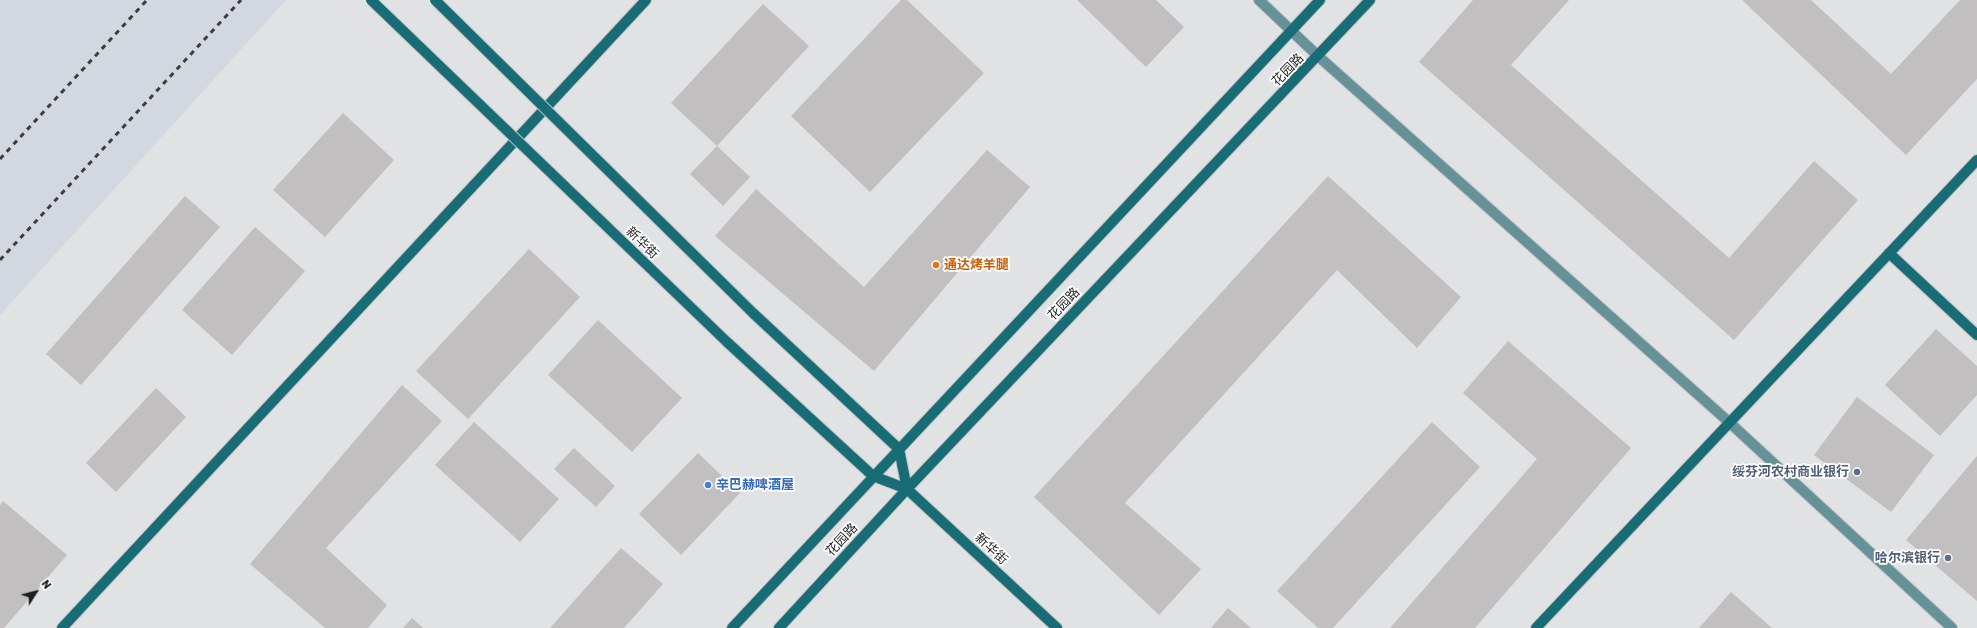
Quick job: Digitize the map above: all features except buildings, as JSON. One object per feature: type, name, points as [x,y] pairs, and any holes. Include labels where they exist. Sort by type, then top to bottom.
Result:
[{"type":"main road","name":"新华街","points":[[371,0],[727,342],[874,476],[906,489],[1057,628]]},
{"type":"main road","points":[[435,0],[753,313],[899,449],[906,489]]},
{"type":"main road","points":[[62,628],[646,0]]},
{"type":"main road","name":"花园路","points":[[732,628],[1320,0]]},
{"type":"main road","name":"花园路","points":[[779,628],[906,489],[1370,0]]},
{"type":"main road","points":[[1536,628],[1977,160]]},
{"type":"main road","points":[[1889,253],[1977,335]]},
{"type":"street","points":[[1259,0],[1291,32],[1730,423],[1952,628]]},
{"type":"shaded area","points":[[0,0],[286,0],[0,315]]},
{"type":"railway","points":[[0,159],[147,0]]},
{"type":"railway","points":[[0,260],[241,0]]},
{"type":"place","name":"通达烤羊腿","points":[[936,265]]},
{"type":"place","name":"绥芬河农村商业银行","points":[[1857,472]]},
{"type":"place","name":"辛巴赫啤酒屋","points":[[708,485]]},
{"type":"place","name":"哈尔滨银行","points":[[1948,558]]}]
